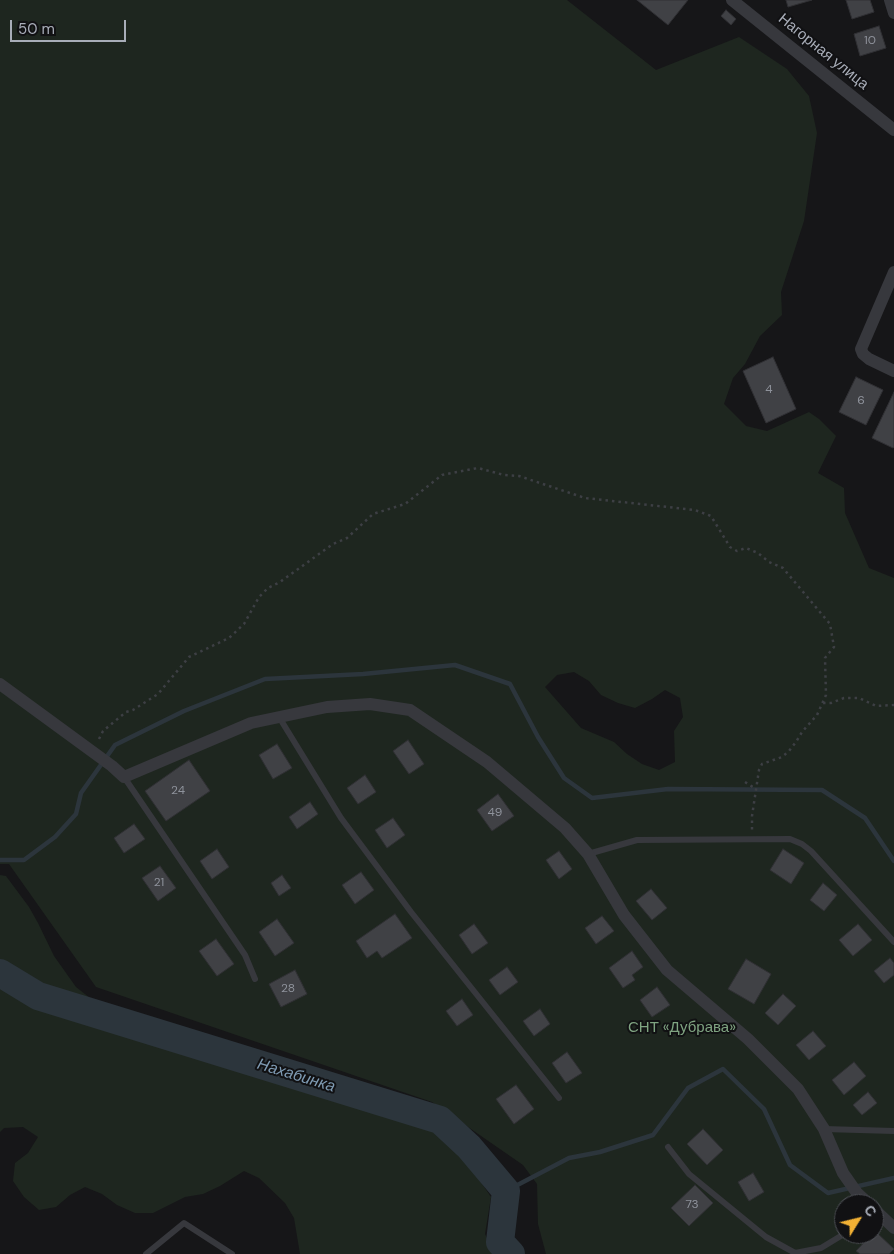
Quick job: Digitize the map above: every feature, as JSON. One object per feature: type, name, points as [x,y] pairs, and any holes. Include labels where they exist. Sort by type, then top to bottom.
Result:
[{"type":"street","name":"Нагорная улица","points":[[732,0],[894,130]]},
{"type":"street","points":[[890,0],[894,13]]},
{"type":"street","points":[[894,272],[862,349],[863,354],[869,359],[894,371]]},
{"type":"street","points":[[0,684],[112,766],[124,777],[251,723],[327,707],[370,704],[410,710],[487,762],[565,828],[588,854],[624,915],[667,970],[748,1039],[798,1089],[824,1129],[843,1173],[860,1194]]},
{"type":"street","points":[[884,1219],[894,1228]]},
{"type":"lane","points":[[279,717],[341,818],[558,1098]]},
{"type":"lane","points":[[124,777],[245,955],[255,979]]},
{"type":"lane","points":[[588,854],[637,840],[790,839],[802,844],[811,851],[894,942]]},
{"type":"lane","points":[[824,1129],[894,1131]]},
{"type":"lane","points":[[668,1148],[689,1174],[766,1237],[795,1253],[820,1248],[834,1240]]},
{"type":"lane","points":[[146,1254],[184,1223],[232,1254]]},
{"type":"path","points":[[90,750],[110,724],[126,712],[133,710],[158,694],[189,657],[229,638],[244,624],[259,597],[268,588],[280,582],[333,544],[347,538],[374,514],[406,504],[442,475],[478,468],[504,475],[519,476],[585,498],[695,510],[711,516],[730,546],[737,551],[746,548],[758,553],[769,562],[784,568],[830,624],[834,647],[825,658],[826,695],[823,703],[817,715],[789,751],[782,757],[762,764],[759,770],[752,816]]},
{"type":"path","points":[[823,703],[831,703],[844,698],[859,698],[876,706],[894,705]]},
{"type":"path","points":[[746,782],[756,789]]},
{"type":"green space","name":"СНТ «Дубрава»","points":[[0,0],[567,0],[656,70],[739,37],[787,69],[809,96],[817,133],[804,221],[781,292],[782,315],[760,336],[745,364],[733,378],[724,404],[746,426],[767,431],[809,412],[836,436],[818,473],[844,488],[845,513],[869,568],[894,578],[894,1254],[546,1254],[538,1224],[537,1184],[523,1165],[432,1102],[96,987],[9,864],[0,864]],"holes":[[[574,672],[589,681],[601,695],[635,708],[665,690],[680,698],[683,717],[674,731],[675,762],[659,770],[642,764],[614,742],[581,728],[545,687],[557,675]]]},
{"type":"green space","points":[[0,875],[6,876],[29,907],[54,956],[76,987],[133,1032],[268,1076],[409,1116],[450,1137],[462,1150],[470,1166],[491,1197],[485,1234],[495,1254],[300,1254],[294,1218],[285,1203],[259,1178],[244,1171],[203,1194],[185,1197],[153,1213],[135,1213],[117,1205],[102,1194],[85,1187],[70,1195],[56,1207],[39,1210],[24,1197],[13,1181],[15,1163],[28,1153],[38,1137],[23,1127],[4,1128],[0,1132]]},
{"type":"building","points":[[637,0],[688,0],[668,25]]},
{"type":"building","points":[[786,0],[812,0],[788,7]]},
{"type":"building","points":[[846,0],[870,0],[874,12],[852,19]]},
{"type":"building","points":[[726,10],[736,19],[731,25],[721,16]]},
{"type":"building","points":[[879,26],[886,48],[860,56],[854,34]]},
{"type":"building","points":[[773,357],[796,409],[766,423],[743,371]]},
{"type":"building","points":[[856,377],[883,390],[866,425],[839,412]]},
{"type":"building","points":[[894,392],[894,447],[893,448],[872,438]]},
{"type":"building","points":[[408,740],[424,764],[409,774],[393,751]]},
{"type":"building","points":[[277,744],[292,768],[273,779],[259,755]]},
{"type":"building","points":[[189,760],[210,791],[166,821],[145,791]]},
{"type":"building","points":[[365,775],[376,792],[358,804],[347,788]]},
{"type":"building","points":[[498,794],[514,816],[492,831],[477,810]]},
{"type":"building","points":[[310,802],[318,814],[297,829],[289,817]]},
{"type":"building","points":[[393,818],[405,835],[387,848],[375,830]]},
{"type":"building","points":[[134,824],[145,839],[124,853],[114,838]]},
{"type":"building","points":[[217,849],[229,867],[212,879],[200,861]]},
{"type":"building","points":[[783,849],[804,863],[791,884],[770,870]]},
{"type":"building","points":[[559,851],[572,869],[559,879],[546,860]]},
{"type":"building","points":[[160,866],[176,888],[158,901],[142,878]]},
{"type":"building","points":[[361,872],[374,890],[355,904],[342,885]]},
{"type":"building","points":[[282,875],[291,888],[279,896],[271,883]]},
{"type":"building","points":[[823,883],[837,895],[824,911],[810,900]]},
{"type":"building","points":[[651,889],[667,908],[652,920],[636,901]]},
{"type":"building","points":[[395,914],[412,938],[382,958],[377,951],[367,958],[356,941]]},
{"type":"building","points":[[602,916],[614,931],[596,944],[585,928]]},
{"type":"building","points":[[277,919],[294,943],[275,956],[259,932]]},
{"type":"building","points":[[474,924],[488,943],[472,954],[459,935]]},
{"type":"building","points":[[858,924],[872,940],[853,956],[839,940]]},
{"type":"building","points":[[216,939],[234,964],[217,976],[199,951]]},
{"type":"building","points":[[632,951],[643,967],[632,975],[635,980],[623,988],[609,968]]},
{"type":"building","points":[[890,958],[894,963],[894,975],[884,983],[874,971]]},
{"type":"building","points":[[746,959],[771,974],[754,1004],[728,989]]},
{"type":"building","points":[[507,967],[518,982],[500,995],[489,980]]},
{"type":"building","points":[[295,970],[307,994],[281,1007],[269,984]]},
{"type":"building","points":[[657,987],[670,1005],[652,1017],[640,1000]]},
{"type":"building","points":[[783,994],[796,1006],[778,1025],[765,1013]]},
{"type":"building","points":[[462,999],[473,1015],[457,1026],[446,1011]]},
{"type":"building","points":[[540,1009],[550,1024],[534,1036],[523,1021]]},
{"type":"building","points":[[813,1031],[826,1046],[809,1060],[796,1045]]},
{"type":"building","points":[[567,1052],[582,1073],[566,1083],[552,1063]]},
{"type":"building","points":[[854,1062],[866,1076],[844,1095],[832,1080]]},
{"type":"building","points":[[516,1085],[534,1109],[514,1124],[496,1099]]},
{"type":"building","points":[[868,1092],[877,1103],[862,1115],[853,1105]]},
{"type":"building","points":[[703,1129],[723,1150],[707,1165],[687,1144]]},
{"type":"building","points":[[753,1173],[764,1192],[749,1201],[738,1182]]},
{"type":"building","points":[[695,1185],[713,1203],[689,1226],[671,1208]]},
{"type":"building","points":[[884,1240],[894,1249],[889,1254],[860,1254],[856,1251],[863,1244],[884,1244]]},
{"type":"waterway","points":[[0,860],[24,860],[55,837],[76,814],[81,793],[115,745],[184,711],[265,679],[363,674],[455,665],[510,684],[538,737],[564,778],[592,798],[668,789],[822,790],[865,818],[894,861]]},
{"type":"waterway","name":"Нахабинка","points":[[0,973],[38,996],[440,1120],[469,1147],[506,1191],[500,1242],[511,1254]]},
{"type":"waterway","points":[[506,1191],[569,1158],[600,1152],[653,1135],[688,1088],[723,1069],[764,1109],[790,1165],[828,1193],[894,1178]]}]
